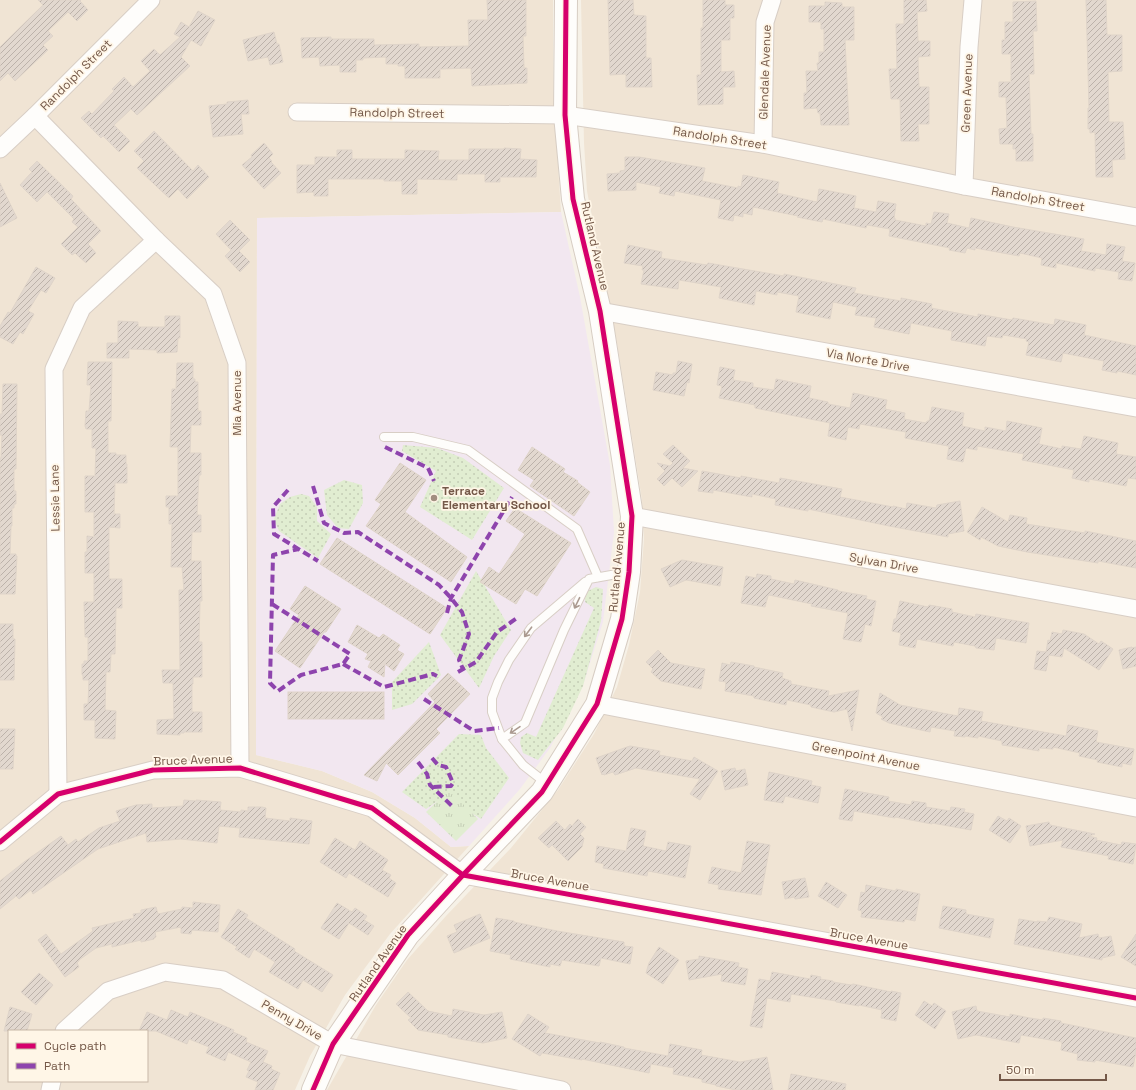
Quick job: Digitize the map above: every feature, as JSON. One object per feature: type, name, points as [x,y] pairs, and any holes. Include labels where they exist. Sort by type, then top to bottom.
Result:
[{"type":"street","name":"Randolph Street","points":[[0,149],[151,0]]},
{"type":"street","name":"Rutland Avenue","points":[[313,1090],[333,1044],[408,935],[542,792],[597,704],[622,619],[629,572],[632,516],[600,311],[573,199],[565,115],[566,0]]},
{"type":"street","name":"Glendale Avenue","points":[[763,144],[765,22],[772,0]]},
{"type":"street","name":"Green Avenue","points":[[964,186],[969,47],[974,0]]},
{"type":"street","name":"Randolph Street","points":[[297,112],[565,115],[763,144],[964,186],[1136,217]]},
{"type":"street","name":"Mia Avenue","points":[[35,116],[156,240],[213,294],[237,363],[240,768]]},
{"type":"street","name":"Lessie Lane","points":[[58,794],[54,369],[82,308],[156,240]]},
{"type":"street","name":"Via Norte Drive","points":[[600,311],[1136,408]]},
{"type":"street","name":"Sylvan Drive","points":[[632,516],[1136,609]]},
{"type":"street","name":"Greenpoint Avenue","points":[[597,704],[1136,808]]},
{"type":"street","name":"Bruce Avenue","points":[[0,842],[58,794],[153,770],[240,768],[372,808],[464,874],[1136,998]]},
{"type":"street","name":"Penny Drive","points":[[65,1030],[108,991],[165,972],[223,980],[333,1044],[562,1090]]},
{"type":"lane","points":[[384,437],[413,437],[468,450],[576,529],[598,577]]},
{"type":"lane","points":[[547,784],[523,765],[502,739],[492,712],[492,698],[498,682],[509,660],[531,628],[589,579],[629,572]]},
{"type":"lane","points":[[502,739],[525,723],[564,630],[589,579]]},
{"type":"shaded area","points":[[0,0],[553,0],[553,90],[561,212],[257,218],[256,755],[322,771],[372,792],[415,818],[451,847],[469,846],[390,934],[345,995],[310,1056],[295,1090],[0,1090]]},
{"type":"shaded area","points":[[581,0],[1136,0],[1136,1090],[327,1090],[376,1005],[407,960],[446,916],[511,848],[558,790],[594,734],[617,687],[629,645],[640,592],[644,539],[642,500],[617,343],[587,191],[584,143]]},
{"type":"shaded area","name":"Terrace Elementary School","points":[[561,212],[580,297],[610,465],[614,532],[603,622],[584,682],[550,748],[520,789],[469,846],[451,847],[415,818],[372,792],[322,771],[256,755],[257,218]]},
{"type":"green space","points":[[403,445],[437,448],[463,458],[504,488],[472,540],[420,507],[436,471],[402,451]]},
{"type":"green space","points":[[344,480],[362,485],[363,503],[349,529],[338,528],[327,515],[324,490]]},
{"type":"green space","points":[[301,494],[309,496],[317,507],[317,521],[331,534],[318,558],[279,531],[274,519],[280,504],[290,497]]},
{"type":"green space","points":[[476,571],[511,630],[494,656],[479,688],[440,635]]},
{"type":"green space","points":[[596,587],[603,589],[601,621],[583,686],[563,728],[538,760],[523,753],[520,743],[521,737],[527,733],[536,737],[594,608],[585,602],[585,598],[588,591]]},
{"type":"green space","points":[[429,642],[441,675],[412,704],[392,710],[392,682]]},
{"type":"green space","points":[[459,734],[481,735],[486,748],[509,778],[481,819],[445,796],[426,809],[402,792]]},
{"type":"green space","points":[[449,790],[478,819],[456,841],[426,812]]},
{"type":"building","points":[[38,0],[81,0],[80,1],[88,10],[77,21],[68,12],[48,31],[53,36],[43,45],[48,50],[15,81],[8,73],[0,81],[0,47],[43,5]]},
{"type":"building","points":[[487,0],[526,0],[526,36],[523,36],[524,68],[527,68],[527,83],[472,86],[471,68],[440,69],[440,78],[405,78],[405,66],[398,66],[398,64],[386,64],[386,57],[363,58],[363,60],[356,60],[356,72],[340,72],[340,65],[320,66],[319,57],[302,58],[301,38],[331,37],[331,39],[374,39],[374,45],[419,44],[419,47],[469,46],[468,20],[488,20]]},
{"type":"building","points":[[608,0],[633,0],[634,15],[646,16],[646,58],[651,58],[652,87],[626,87],[626,74],[610,75]]},
{"type":"building","points":[[703,0],[725,0],[725,5],[734,5],[734,18],[730,18],[730,40],[721,40],[721,72],[734,71],[735,87],[723,87],[723,104],[698,105],[697,75],[701,75],[701,28],[703,28]]},
{"type":"building","points":[[904,0],[926,0],[927,11],[917,12],[918,41],[930,41],[930,56],[918,57],[919,87],[929,87],[929,124],[918,124],[919,141],[901,141],[900,99],[891,99],[889,69],[897,69],[896,24],[904,24]]},
{"type":"building","points":[[1086,0],[1106,0],[1107,35],[1122,35],[1122,71],[1108,72],[1109,122],[1123,122],[1125,159],[1112,160],[1113,177],[1096,177],[1095,132],[1090,133],[1090,129],[1088,129],[1089,108]]},
{"type":"building","points":[[1036,1],[1037,31],[1033,31],[1034,74],[1029,74],[1031,134],[1033,134],[1033,161],[1016,161],[1016,149],[1013,149],[1013,144],[1000,144],[999,129],[1007,128],[1006,97],[999,97],[999,82],[1011,82],[1011,54],[1002,54],[1002,40],[1005,40],[1005,22],[1013,22],[1013,2]]},
{"type":"building","points":[[825,2],[842,3],[842,7],[854,7],[854,40],[845,40],[849,125],[821,125],[820,113],[818,113],[817,108],[804,109],[804,93],[807,93],[806,71],[818,71],[817,63],[819,63],[819,52],[824,52],[824,29],[821,29],[821,22],[809,22],[809,6],[825,6]]},
{"type":"building","points":[[198,11],[215,20],[201,46],[191,40],[181,57],[190,66],[137,115],[131,109],[114,125],[130,141],[119,152],[103,136],[101,138],[81,118],[89,111],[92,114],[114,91],[112,89],[124,77],[133,87],[150,71],[141,61],[154,49],[160,55],[180,37],[174,34],[181,22],[189,27]]},
{"type":"building","points":[[274,32],[277,44],[279,44],[283,62],[270,65],[268,57],[248,61],[243,40]]},
{"type":"building","points":[[248,100],[249,114],[241,114],[243,134],[213,137],[209,106],[227,104],[227,102]]},
{"type":"building","points":[[154,131],[193,171],[198,165],[209,177],[187,199],[178,189],[169,198],[137,168],[144,161],[134,151]]},
{"type":"building","points":[[264,143],[273,154],[269,158],[272,161],[271,162],[281,173],[264,189],[242,165],[252,157],[251,155]]},
{"type":"building","points":[[469,149],[521,149],[520,159],[537,160],[536,177],[500,177],[500,182],[485,182],[485,174],[457,174],[457,180],[417,179],[417,194],[402,194],[402,181],[384,181],[384,179],[328,179],[328,196],[314,196],[314,192],[297,193],[297,165],[315,165],[315,157],[337,157],[337,150],[352,150],[352,159],[405,159],[405,150],[439,151],[438,160],[469,160]]},
{"type":"building","points":[[625,157],[639,157],[705,168],[702,181],[738,188],[738,186],[741,187],[743,175],[779,182],[777,193],[817,202],[819,189],[856,196],[854,208],[876,212],[878,201],[896,204],[895,220],[926,226],[926,223],[931,224],[934,212],[949,214],[947,223],[969,228],[971,218],[1084,239],[1081,251],[1106,255],[1107,244],[1125,247],[1122,261],[1135,263],[1132,281],[1118,279],[1119,272],[1095,268],[1095,271],[1056,263],[1056,268],[1041,265],[1042,258],[1020,253],[1019,256],[975,248],[975,250],[967,248],[965,253],[949,250],[950,248],[889,236],[890,229],[867,225],[866,228],[823,219],[822,222],[753,207],[752,215],[743,213],[743,217],[734,215],[733,221],[718,218],[721,200],[675,191],[674,196],[659,193],[661,187],[636,182],[636,190],[608,191],[607,174],[620,173],[620,171],[625,170]]},
{"type":"building","points":[[37,161],[73,196],[71,199],[101,231],[88,244],[96,253],[86,263],[75,253],[72,255],[61,244],[78,227],[72,222],[74,219],[47,192],[37,202],[20,185],[32,172],[29,169]]},
{"type":"building","points":[[0,183],[17,218],[0,227]]},
{"type":"building","points":[[230,220],[250,240],[239,251],[250,262],[240,272],[225,256],[231,250],[216,234]]},
{"type":"building","points":[[628,245],[662,252],[661,258],[707,265],[708,263],[784,276],[784,274],[856,288],[854,293],[901,301],[901,298],[932,304],[931,308],[978,317],[978,314],[1054,325],[1055,319],[1086,325],[1084,335],[1136,346],[1136,375],[1102,370],[1104,361],[1063,353],[1061,362],[1026,355],[1029,342],[1026,341],[1027,339],[1003,335],[1002,338],[987,336],[985,346],[951,340],[952,331],[911,323],[909,334],[874,327],[876,318],[855,315],[857,307],[833,302],[830,319],[796,312],[799,296],[777,292],[777,295],[756,291],[754,305],[719,298],[721,287],[679,280],[678,289],[641,284],[644,270],[642,270],[643,266],[624,263]]},
{"type":"building","points":[[36,267],[55,278],[46,293],[41,290],[28,311],[34,314],[23,334],[20,332],[13,344],[0,337],[0,326],[8,312],[10,313]]},
{"type":"building","points":[[165,316],[180,316],[180,338],[178,338],[177,352],[157,353],[157,350],[129,349],[129,358],[107,358],[107,343],[118,343],[118,321],[138,322],[138,327],[165,327]]},
{"type":"building","points":[[678,361],[692,364],[689,383],[687,382],[684,396],[653,390],[656,372],[673,375],[673,373],[676,373]]},
{"type":"building","points":[[88,362],[112,362],[111,421],[108,421],[108,453],[126,455],[127,464],[127,483],[115,483],[114,514],[120,514],[120,528],[109,527],[109,579],[122,579],[122,608],[116,608],[115,654],[111,654],[110,672],[106,672],[105,710],[116,711],[115,739],[95,738],[95,720],[84,720],[84,704],[88,704],[89,680],[83,680],[82,675],[82,664],[84,664],[84,661],[88,661],[88,637],[85,637],[84,602],[94,602],[94,573],[85,573],[87,536],[94,537],[94,512],[85,512],[85,476],[95,476],[96,448],[92,448],[92,429],[86,429],[85,426],[86,411],[89,411],[91,385],[87,385]]},
{"type":"building","points":[[177,363],[193,363],[193,379],[195,379],[195,382],[198,382],[198,411],[201,411],[201,425],[191,425],[190,453],[201,453],[201,475],[199,475],[197,515],[201,515],[201,532],[192,532],[191,561],[201,561],[202,601],[200,601],[199,642],[202,642],[202,677],[193,677],[192,712],[202,712],[202,732],[184,732],[180,733],[180,735],[157,734],[157,720],[174,719],[173,683],[163,683],[162,670],[180,670],[179,590],[184,590],[182,567],[171,567],[172,524],[169,524],[169,507],[166,507],[166,496],[178,496],[178,447],[170,447],[172,389],[176,389]]},
{"type":"building","points":[[720,367],[735,370],[733,380],[753,383],[753,387],[774,390],[776,379],[811,386],[809,398],[828,402],[828,404],[850,408],[853,393],[887,400],[885,409],[905,413],[904,419],[926,423],[929,421],[932,407],[964,413],[962,426],[985,431],[985,427],[1006,431],[1007,421],[1042,428],[1039,444],[1062,449],[1062,446],[1081,449],[1084,436],[1118,443],[1116,454],[1136,457],[1136,479],[1128,478],[1126,486],[1089,479],[1089,482],[1072,478],[1074,470],[1022,460],[1024,454],[977,446],[977,450],[966,448],[963,462],[947,459],[949,446],[905,438],[906,432],[860,424],[859,429],[848,427],[846,440],[828,436],[830,423],[755,408],[755,405],[719,398],[722,386],[717,385]]},
{"type":"building","points":[[3,384],[17,384],[16,469],[14,469],[14,491],[16,491],[16,504],[14,504],[14,508],[12,508],[10,554],[16,554],[17,556],[15,594],[0,594],[0,458],[2,435],[0,435],[0,414],[2,414]]},
{"type":"building","points":[[673,445],[690,461],[683,468],[698,471],[682,487],[672,478],[664,486],[657,479],[665,471],[657,463],[670,466],[673,463],[663,454]]},
{"type":"building","points":[[532,447],[565,469],[563,472],[578,481],[577,482],[590,492],[574,516],[530,486],[534,480],[518,470]]},
{"type":"building","points":[[400,463],[426,480],[405,512],[467,557],[451,582],[366,526],[381,504],[375,500]]},
{"type":"building","points":[[702,471],[779,483],[780,478],[842,489],[840,497],[906,509],[907,503],[936,508],[937,505],[960,501],[964,531],[948,534],[948,537],[808,509],[808,511],[775,505],[776,499],[752,494],[752,497],[713,490],[713,493],[698,491]]},
{"type":"building","points":[[982,507],[1008,522],[1010,515],[1027,518],[1026,524],[1085,533],[1085,531],[1136,541],[1136,568],[1098,561],[1098,563],[1027,552],[998,546],[981,537],[980,540],[967,532]]},
{"type":"building","points":[[515,508],[571,543],[537,596],[525,589],[516,604],[480,582],[489,567],[499,574],[525,534],[506,521]]},
{"type":"building","points":[[337,538],[447,608],[430,634],[320,564]]},
{"type":"building","points":[[682,560],[723,567],[720,586],[686,580],[670,587],[661,569]]},
{"type":"building","points":[[757,574],[771,576],[771,579],[794,584],[795,580],[838,591],[867,596],[866,599],[876,601],[871,626],[865,624],[861,642],[843,639],[848,613],[811,606],[812,604],[769,595],[765,607],[741,603],[746,576],[756,578]]},
{"type":"building","points":[[305,586],[341,609],[300,668],[275,651],[299,615],[290,609]]},
{"type":"building","points":[[900,601],[928,607],[929,605],[952,609],[952,612],[975,617],[976,614],[1029,623],[1026,643],[996,638],[994,650],[976,648],[975,646],[954,642],[953,646],[917,639],[915,648],[899,645],[901,633],[892,631]]},
{"type":"building","points":[[0,624],[13,624],[13,639],[15,639],[14,680],[0,680]]},
{"type":"building","points":[[357,625],[379,638],[383,634],[400,645],[397,650],[404,654],[394,671],[385,664],[384,677],[368,667],[371,661],[365,659],[368,654],[348,642]]},
{"type":"building","points":[[1063,630],[1084,634],[1099,644],[1101,641],[1113,649],[1099,670],[1064,648],[1062,657],[1049,655],[1046,671],[1034,669],[1037,651],[1046,652],[1048,640],[1050,641],[1052,632],[1062,634]]},
{"type":"building","points":[[1136,647],[1136,666],[1123,669],[1119,650]]},
{"type":"building","points":[[658,650],[671,663],[705,669],[701,689],[661,681],[651,672],[653,669],[646,662]]},
{"type":"building","points":[[731,662],[783,673],[782,678],[791,681],[791,684],[829,691],[828,696],[859,690],[852,731],[847,709],[834,712],[787,700],[786,705],[754,698],[754,696],[725,691],[726,682],[719,681],[722,663],[730,665]]},
{"type":"building","points":[[448,673],[470,694],[436,729],[440,733],[398,775],[386,763],[377,781],[364,775],[435,702],[428,694]]},
{"type":"building","points":[[288,692],[384,692],[384,719],[288,719]]},
{"type":"building","points":[[880,693],[900,705],[958,716],[959,708],[983,712],[981,721],[1066,736],[1068,725],[1098,731],[1096,742],[1134,749],[1131,765],[1122,763],[1122,767],[1097,762],[1098,760],[1079,756],[1080,753],[1053,747],[1053,749],[1039,748],[1039,751],[1002,745],[1002,741],[978,736],[978,738],[954,736],[955,731],[931,727],[930,732],[889,723],[881,719],[883,717],[876,713]]},
{"type":"building","points":[[0,729],[15,729],[13,769],[0,769]]},
{"type":"building","points":[[630,746],[660,751],[659,755],[692,761],[694,757],[718,771],[700,800],[690,794],[700,779],[636,768],[615,775],[613,772],[602,775],[596,758]]},
{"type":"building","points":[[735,768],[736,771],[745,769],[748,785],[725,790],[721,771]]},
{"type":"building","points":[[769,772],[812,781],[811,785],[821,787],[818,803],[785,796],[783,803],[764,800]]},
{"type":"building","points":[[845,789],[889,797],[888,801],[911,805],[912,801],[926,803],[926,807],[950,811],[951,807],[965,809],[964,812],[974,814],[971,830],[854,811],[852,821],[839,819]]},
{"type":"building","points":[[184,800],[221,802],[220,810],[241,812],[241,810],[248,811],[248,807],[262,807],[266,808],[265,818],[290,821],[290,818],[312,821],[309,844],[239,837],[240,828],[219,826],[217,843],[181,839],[147,842],[146,833],[98,849],[33,894],[31,890],[19,899],[16,896],[0,909],[0,881],[61,836],[68,845],[76,839],[78,842],[99,828],[120,821],[116,811],[136,805],[152,804],[152,808],[183,806]]},
{"type":"building","points":[[998,816],[1007,821],[1009,818],[1021,826],[1010,843],[989,830]]},
{"type":"building","points":[[578,819],[586,827],[580,834],[584,838],[582,847],[568,861],[552,845],[549,848],[538,838],[556,821],[565,830],[570,824],[572,826]]},
{"type":"building","points":[[1049,822],[1050,825],[1095,834],[1088,836],[1097,838],[1096,840],[1121,845],[1122,842],[1136,844],[1133,864],[1108,859],[1109,856],[1061,847],[1063,840],[1030,846],[1026,826]]},
{"type":"building","points":[[631,828],[646,831],[643,846],[666,851],[668,842],[691,846],[685,878],[648,871],[647,876],[603,868],[604,864],[595,862],[597,846],[626,851]]},
{"type":"building","points":[[335,838],[355,850],[360,841],[388,860],[382,870],[391,875],[389,878],[396,883],[388,897],[349,873],[346,878],[320,862]]},
{"type":"building","points":[[747,841],[770,845],[761,895],[718,889],[719,885],[708,883],[712,867],[741,873]]},
{"type":"building","points":[[805,878],[809,897],[795,899],[794,897],[785,899],[782,882]]},
{"type":"building","points":[[826,882],[847,895],[838,908],[818,896]]},
{"type":"building","points":[[866,885],[920,894],[915,921],[905,919],[904,922],[861,917],[862,911],[858,910],[861,892],[865,893]]},
{"type":"building","points":[[193,902],[220,905],[218,932],[192,930],[191,934],[181,933],[181,927],[155,932],[156,937],[154,939],[141,942],[141,940],[112,947],[112,944],[96,948],[79,960],[77,963],[79,967],[65,977],[38,940],[46,934],[61,954],[93,931],[92,928],[134,918],[133,914],[141,913],[141,910],[156,907],[158,914],[182,909],[182,907],[193,908]]},
{"type":"building","points":[[337,903],[352,912],[355,908],[367,916],[364,920],[374,926],[368,935],[349,923],[339,939],[321,928]]},
{"type":"building","points":[[943,906],[966,910],[966,914],[994,919],[990,938],[939,928]]},
{"type":"building","points":[[238,909],[248,915],[246,918],[295,949],[294,951],[333,975],[322,992],[303,980],[298,989],[269,972],[275,962],[254,949],[249,958],[235,949],[237,947],[221,937]]},
{"type":"building","points":[[480,914],[490,938],[454,953],[447,936],[457,932],[454,925]]},
{"type":"building","points":[[1049,917],[1082,924],[1079,938],[1098,934],[1099,938],[1111,936],[1115,955],[1102,958],[1102,960],[1014,944],[1019,919],[1047,922]]},
{"type":"building","points":[[496,918],[557,931],[624,942],[624,946],[633,947],[630,964],[601,958],[599,966],[562,960],[560,966],[550,964],[550,967],[510,959],[511,955],[490,951]]},
{"type":"building","points":[[1136,934],[1136,966],[1121,957]]},
{"type":"building","points":[[659,947],[679,960],[663,984],[646,973],[649,963]]},
{"type":"building","points":[[699,956],[739,963],[738,967],[748,969],[745,985],[721,981],[722,974],[689,980],[686,961],[699,959]]},
{"type":"building","points":[[772,972],[810,979],[811,975],[833,982],[853,984],[901,993],[896,1021],[881,1018],[882,1010],[791,994],[790,1002],[767,998],[762,1028],[750,1026],[759,979],[770,981]]},
{"type":"building","points":[[39,973],[53,985],[36,1005],[21,992]]},
{"type":"building","points":[[408,992],[428,1011],[452,1016],[453,1009],[484,1015],[502,1012],[507,1038],[483,1043],[418,1030],[408,1020],[411,1018],[396,1004]]},
{"type":"building","points":[[924,1001],[932,1006],[934,1003],[946,1011],[935,1029],[915,1015]]},
{"type":"building","points":[[976,1006],[977,1011],[1010,1017],[1010,1014],[1043,1020],[1043,1018],[1061,1021],[1061,1023],[1136,1038],[1136,1052],[1133,1067],[1095,1060],[1095,1062],[1077,1060],[1078,1054],[1061,1050],[1062,1042],[1021,1035],[1019,1043],[976,1035],[958,1039],[952,1012]]},
{"type":"building","points":[[10,1007],[32,1014],[27,1030],[4,1031]]},
{"type":"building","points":[[171,1010],[188,1017],[190,1012],[234,1030],[233,1032],[247,1038],[246,1042],[268,1051],[263,1062],[272,1066],[271,1069],[280,1073],[273,1090],[255,1090],[258,1082],[246,1077],[249,1071],[247,1070],[251,1062],[228,1052],[225,1061],[206,1053],[209,1047],[189,1039],[187,1044],[156,1031],[139,1030],[147,1012],[167,1020]]},
{"type":"building","points":[[528,1014],[549,1027],[545,1033],[600,1042],[668,1056],[670,1044],[702,1050],[701,1055],[740,1062],[767,1057],[773,1090],[736,1090],[716,1086],[702,1082],[702,1079],[673,1074],[674,1068],[651,1064],[649,1073],[582,1059],[542,1053],[540,1056],[512,1039]]},
{"type":"building","points":[[791,1074],[846,1084],[845,1090],[788,1090]]},
{"type":"marked path","points":[[385,447],[428,468],[434,481]]},
{"type":"marked path","points":[[313,486],[324,523],[344,533],[358,532],[439,585],[451,598],[462,612],[469,634],[459,660],[463,669]]},
{"type":"marked path","points":[[288,490],[273,507],[274,534],[318,561]]},
{"type":"marked path","points":[[447,613],[451,598],[512,497]]},
{"type":"marked path","points":[[272,604],[350,654],[343,664],[301,675],[278,691],[270,683],[273,555],[299,549]]},
{"type":"marked path","points":[[458,672],[476,662],[497,632],[517,618]]},
{"type":"marked path","points":[[343,664],[384,687],[433,674],[437,676]]},
{"type":"marked path","points":[[424,699],[474,731],[499,728]]},
{"type":"marked path","points":[[432,758],[438,765],[446,767],[453,783],[451,786],[432,787]]},
{"type":"marked path","points":[[418,762],[427,774],[430,785],[452,806]]},
{"type":"cycle path","points":[[313,1090],[333,1044],[408,935],[542,792],[597,704],[622,619],[629,572],[632,516],[600,311],[573,199],[565,115],[566,0]]},
{"type":"cycle path","points":[[0,842],[58,794],[153,770],[240,768],[372,808],[463,875],[1136,998]]},
{"type":"place","name":"Terrace Elementary School","points":[[434,498]]}]
